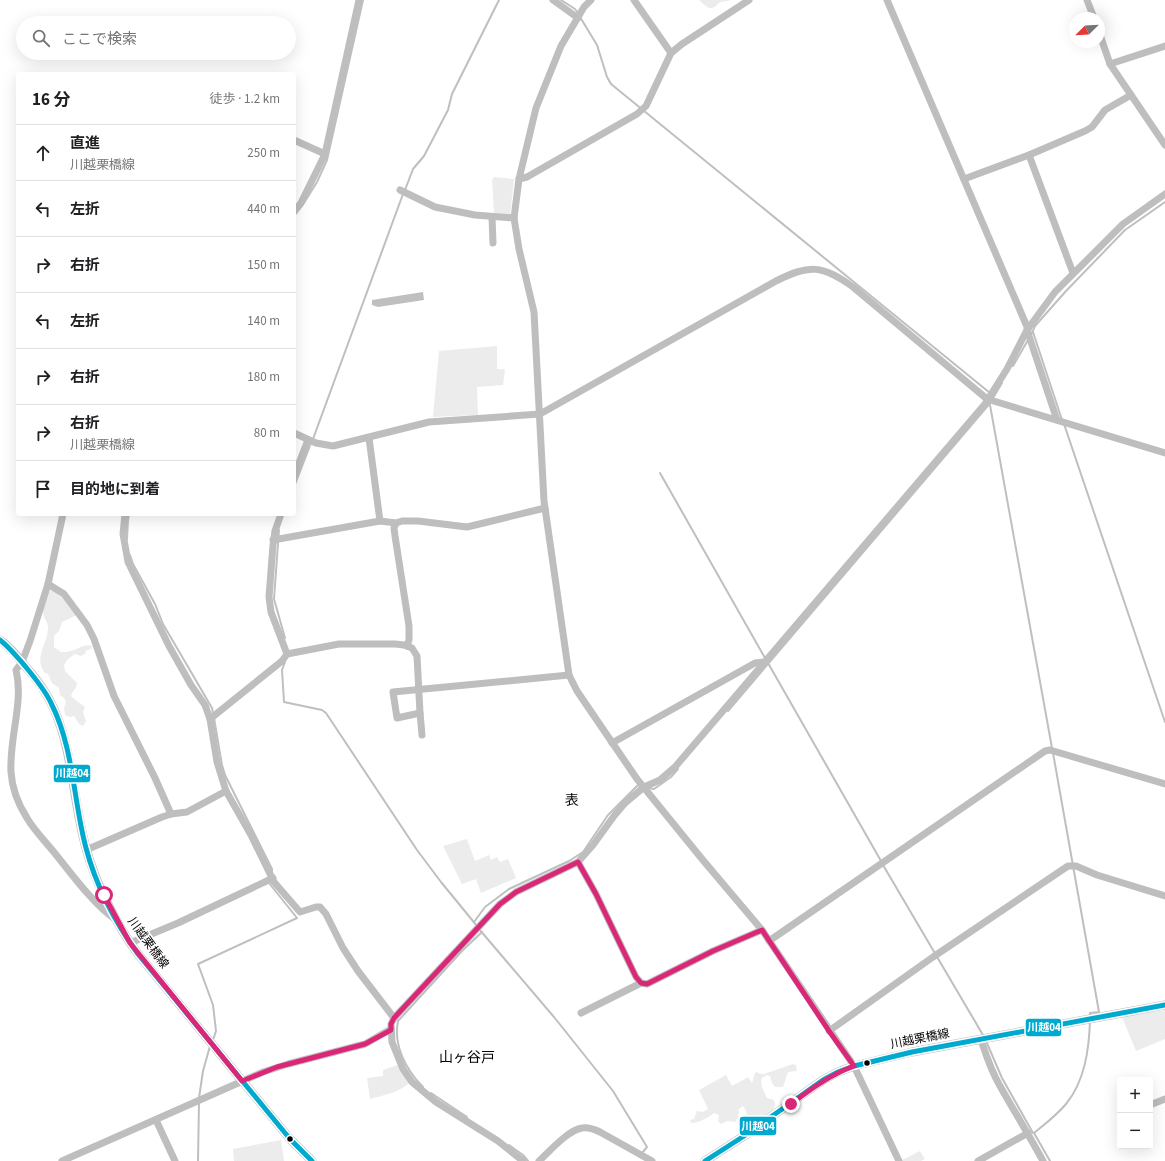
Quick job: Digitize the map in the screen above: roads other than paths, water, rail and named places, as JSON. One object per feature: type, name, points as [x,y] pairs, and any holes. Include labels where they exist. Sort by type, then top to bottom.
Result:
[{"type":"main road","name":"川越栗橋線","points":[[0,640],[22,662],[48,697],[59,723],[68,757],[86,850],[104,895],[130,943],[290,1139],[312,1161]]},
{"type":"main road","name":"川越栗橋線","points":[[705,1161],[744,1136],[823,1080],[854,1066],[881,1058],[1165,1005]]},
{"type":"street","points":[[296,209],[301,203],[325,154],[359,0]]},
{"type":"street","points":[[553,0],[578,18]]},
{"type":"street","points":[[591,0],[560,46],[536,108],[519,179],[514,218],[519,249],[534,312],[545,508],[569,675],[577,692],[644,787],[762,930],[854,1066],[899,1161]]},
{"type":"street","points":[[634,0],[671,53]]},
{"type":"street","points":[[519,179],[527,177],[637,114],[646,106],[671,53],[682,44],[749,0]]},
{"type":"street","points":[[887,0],[1028,330],[1057,420]]},
{"type":"street","points":[[1087,0],[1092,12]]},
{"type":"street","points":[[1110,64],[1165,46]]},
{"type":"street","points":[[1104,48],[1110,64],[1165,145]]},
{"type":"street","points":[[964,178],[1029,155],[1089,129],[1105,110],[1131,95]]},
{"type":"street","points":[[296,141],[325,154]]},
{"type":"street","points":[[1029,155],[1073,273]]},
{"type":"street","points":[[400,190],[435,207],[492,217],[514,218]]},
{"type":"street","points":[[523,1161],[498,1141],[436,1102],[412,1082],[397,1057],[392,1042],[391,1024],[394,1018],[500,904],[516,892],[578,862],[625,804],[644,787],[660,780],[676,767],[985,404],[1004,375],[1028,330],[1055,292],[1123,224],[1165,194]]},
{"type":"street","points":[[492,217],[493,243]]},
{"type":"street","points":[[296,435],[323,445],[333,446],[429,422],[540,414],[776,281],[793,272],[813,269],[828,272],[853,287],[988,399],[1165,453]]},
{"type":"street","points":[[369,438],[380,521]]},
{"type":"street","points":[[296,471],[308,440]]},
{"type":"street","points":[[274,540],[380,521],[396,523],[402,521],[424,522],[467,527],[545,508]]},
{"type":"street","points":[[62,516],[48,584],[30,641],[22,662],[16,670],[19,681],[19,701],[13,731],[11,772],[14,788],[27,818],[37,833],[69,872],[108,915],[117,920]]},
{"type":"street","points":[[126,516],[123,534],[128,562],[169,646],[191,685],[205,705],[210,719],[217,762],[226,791],[273,878],[300,912],[320,907],[326,914],[343,948],[358,972],[394,1018]]},
{"type":"street","points":[[280,516],[274,540],[269,598],[271,612],[287,654]]},
{"type":"street","points":[[396,523],[394,528],[394,536],[409,626],[409,640],[407,646]]},
{"type":"street","points":[[48,584],[64,594],[87,625],[94,639],[114,696],[155,778],[171,814]]},
{"type":"street","points":[[210,719],[282,661],[287,654],[339,644],[394,644],[412,648],[417,656],[422,736]]},
{"type":"street","points":[[612,743],[755,662],[765,662]]},
{"type":"street","points":[[420,713],[397,718],[393,692],[569,675]]},
{"type":"street","points":[[769,941],[1045,751],[1050,750],[1058,752],[1165,784]]},
{"type":"street","points":[[86,850],[171,814],[187,812],[226,791]]},
{"type":"street","points":[[578,862],[596,894],[636,977],[641,983]]},
{"type":"street","points":[[829,1031],[1068,866],[1076,866],[1097,875],[1165,896]]},
{"type":"street","points":[[130,943],[178,923],[273,878]]},
{"type":"street","points":[[581,1013],[641,983],[647,984],[713,951],[762,930]]},
{"type":"street","points":[[62,1161],[277,1067],[365,1044],[391,1030]]},
{"type":"street","points":[[981,1040],[986,1056],[1000,1086],[1043,1161]]},
{"type":"street","points":[[1153,1104],[1165,1099]]},
{"type":"street","points":[[156,1120],[175,1161]]},
{"type":"street","points":[[539,1161],[567,1135],[577,1129],[585,1128],[600,1132],[652,1161]]},
{"type":"street","points":[[978,1161],[1028,1133]]},
{"type":"waterway","points":[[304,203],[317,182],[327,160],[363,0]]},
{"type":"waterway","points":[[405,190],[413,169],[424,156],[448,110],[452,94],[499,0]]},
{"type":"waterway","points":[[561,0],[575,9],[578,13]]},
{"type":"waterway","points":[[580,17],[597,45],[607,77],[611,84],[990,393]]},
{"type":"waterway","points":[[313,439],[403,194]]},
{"type":"waterway","points":[[1031,335],[1035,326],[1066,291],[1125,230],[1165,202]]},
{"type":"waterway","points":[[1033,332],[1062,420]]},
{"type":"waterway","points":[[1013,366],[1028,340]]},
{"type":"waterway","points":[[993,398],[1002,383]]},
{"type":"waterway","points":[[728,711],[991,402]]},
{"type":"waterway","points":[[990,405],[1052,748]]},
{"type":"waterway","points":[[1064,424],[1165,722]]},
{"type":"waterway","points":[[296,482],[311,443]]},
{"type":"waterway","points":[[660,473],[765,658]]},
{"type":"waterway","points":[[127,539],[129,516]]},
{"type":"waterway","points":[[279,530],[274,599],[285,638]]},
{"type":"waterway","points":[[130,555],[133,564],[155,604],[163,624],[212,708],[213,713]]},
{"type":"waterway","points":[[285,662],[282,670],[284,702],[322,710],[326,713],[417,850],[477,926]]},
{"type":"waterway","points":[[768,663],[881,861]]},
{"type":"waterway","points":[[214,718],[225,775],[272,871]]},
{"type":"waterway","points":[[1053,753],[1099,1012],[1090,1013],[1090,1017]]},
{"type":"waterway","points":[[648,788],[654,789],[671,777],[678,769]]},
{"type":"waterway","points":[[474,922],[485,907],[509,889],[569,861],[583,852],[608,815],[638,785],[640,786]]},
{"type":"waterway","points":[[883,865],[983,1035]]},
{"type":"waterway","points":[[213,1040],[216,1031],[213,1005],[198,964],[297,918],[269,883]]},
{"type":"waterway","points":[[479,929],[554,1017],[613,1091],[647,1147],[642,1153]]},
{"type":"waterway","points":[[423,1087],[411,1073],[402,1057],[397,1039],[398,1021],[462,951],[482,932]]},
{"type":"waterway","points":[[1050,1161],[1034,1133],[1066,1104],[1078,1085],[1087,1054],[1090,1021]]},
{"type":"waterway","points":[[986,1041],[1002,1078],[1033,1133]]},
{"type":"waterway","points":[[199,1098],[203,1071],[210,1046]]},
{"type":"waterway","points":[[431,1093],[467,1117]]},
{"type":"waterway","points":[[198,1161],[199,1102]]},
{"type":"waterway","points":[[509,1145],[523,1155],[528,1161]]},
{"type":"district","name":"表","points":[[572,801]]},
{"type":"district","name":"山ヶ谷戸","points":[[467,1058]]}]
